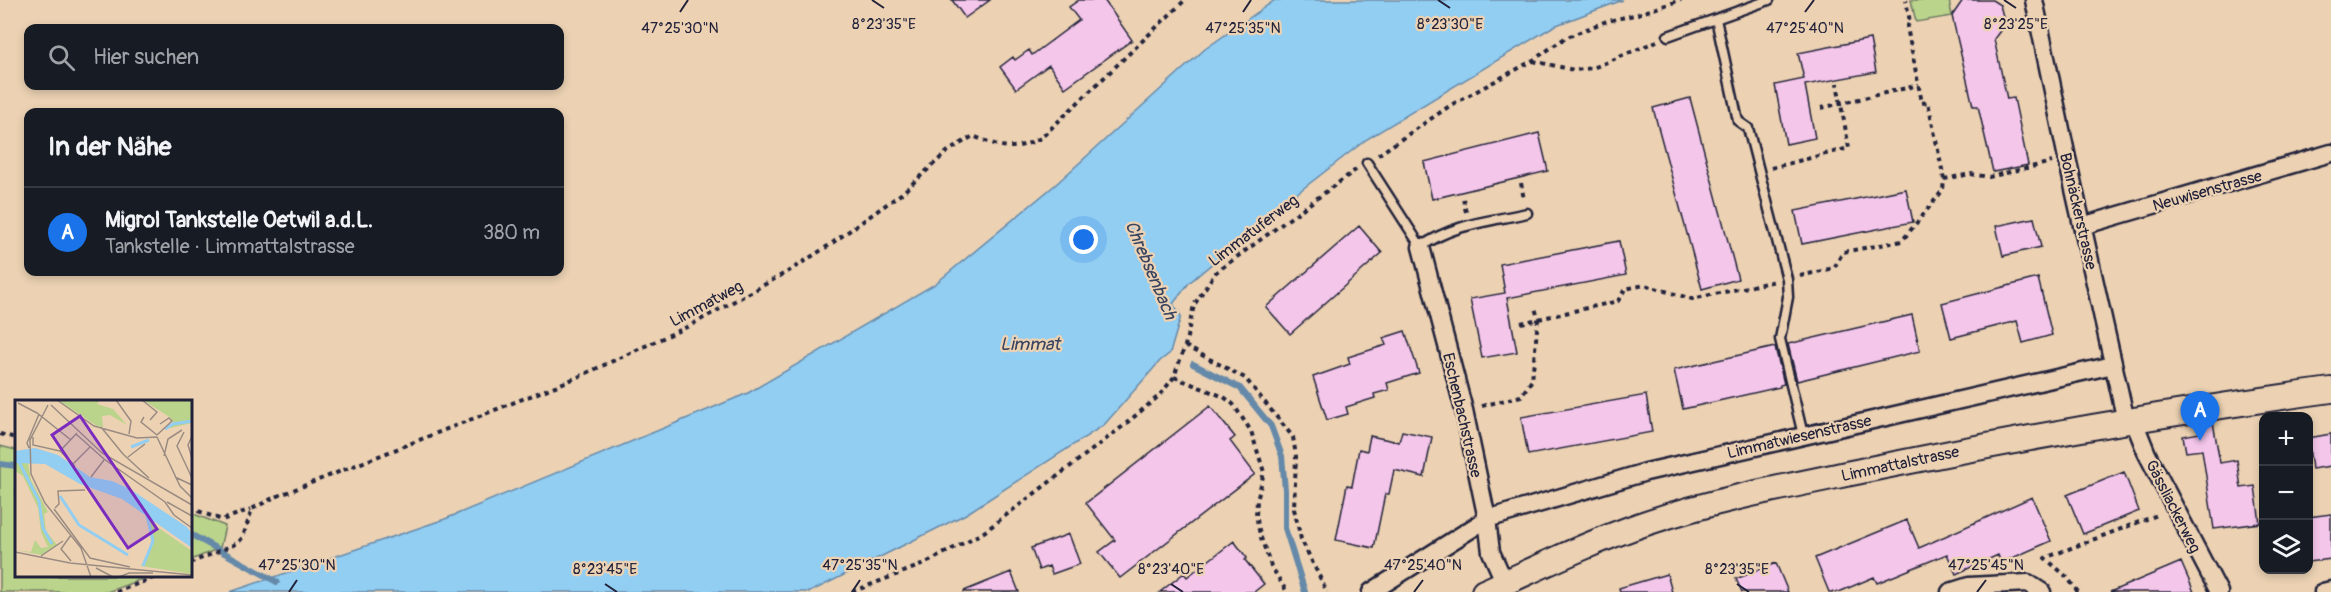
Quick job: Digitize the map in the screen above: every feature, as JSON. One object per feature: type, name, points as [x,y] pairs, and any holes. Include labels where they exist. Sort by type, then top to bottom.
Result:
[{"type":"main road","name":"Limmattalstrasse","points":[[1494,587],[1595,541],[1705,505],[1950,452],[2130,420],[2331,390]]},
{"type":"street","name":"Bohnäckerstrasse","points":[[2034,0],[2113,365],[2130,420]]},
{"type":"street","name":"Neuwisenstrasse","points":[[2082,226],[2331,153]]},
{"type":"street","name":"Eschenbachstrasse","points":[[1421,247],[1464,410],[1487,519],[1494,587]]},
{"type":"street","name":"Limmatwiesenstrasse","points":[[1371,592],[1487,519],[1646,472],[2113,365]]},
{"type":"street","name":"Gässliackerweg","points":[[2130,420],[2219,592]]},
{"type":"street","points":[[1950,592],[1969,586],[2028,583],[2042,592]]},
{"type":"street","points":[[2323,592],[2331,590]]},
{"type":"lane","points":[[1668,36],[1769,0]]},
{"type":"lane","points":[[1716,19],[1738,121],[1748,128],[1787,279],[1788,297],[1780,339],[1803,435]]},
{"type":"lane","points":[[1367,163],[1421,247],[1434,237],[1455,229],[1527,213]]},
{"type":"path","name":"Limmatweg","points":[[252,509],[273,498],[578,377],[691,325],[789,271],[828,246],[901,194],[947,152],[973,136],[1002,148],[1021,147],[1041,138],[1185,0]]},
{"type":"path","name":"Limmatuferweg","points":[[852,592],[924,564],[984,532],[1122,427],[1160,395],[1174,377],[1185,346],[1194,305],[1215,273],[1342,179],[1451,105],[1532,61],[1565,38],[1604,22],[1681,0]]},
{"type":"path","points":[[1521,322],[1618,301],[1625,289],[1645,285],[1692,299],[1787,279],[1834,268],[1843,252],[1902,241],[1943,190],[1944,179],[1928,102],[1922,103],[1907,27],[1910,22],[1906,0]]},
{"type":"path","points":[[1532,61],[1574,70],[1593,68],[1668,36]]},
{"type":"path","points":[[1758,172],[1849,148],[1837,83]]},
{"type":"path","points":[[1821,108],[1919,85]]},
{"type":"path","points":[[1944,179],[1971,174],[1989,177],[2067,158]]},
{"type":"path","points":[[1517,202],[1524,201],[1521,183]]},
{"type":"path","points":[[1464,410],[1521,396],[1532,380],[1538,319],[1535,307]]},
{"type":"path","points":[[1185,346],[1245,378],[1293,437],[1296,456],[1294,509],[1301,538],[1327,592]]},
{"type":"path","points":[[1174,377],[1215,393],[1233,404],[1251,431],[1263,472],[1257,508],[1260,535],[1272,566],[1287,592]]},
{"type":"path","points":[[0,434],[15,438]]},
{"type":"path","points":[[2078,592],[2067,577],[2045,558],[2175,508]]},
{"type":"path","points":[[192,509],[222,520],[252,509]]},
{"type":"path","points":[[192,562],[234,546],[243,537],[252,509]]},
{"type":"path","points":[[116,592],[155,577]]},
{"type":"path","points":[[866,586],[868,592]]},
{"type":"green space","points":[[1911,0],[1949,0],[1952,16],[1916,22]]},
{"type":"green space","points":[[0,446],[15,450],[15,577],[147,577],[107,592],[0,592]]},
{"type":"green space","points":[[192,513],[225,526],[220,548],[192,560]]},
{"type":"water","name":"Limmat","points":[[1275,0],[1623,0],[1554,26],[1367,139],[1287,201],[1189,283],[1173,304],[1181,316],[1170,353],[1160,361],[1104,425],[966,514],[810,592],[230,592],[445,519],[748,393],[935,284],[1055,185],[1205,49]]},
{"type":"building","points":[[952,0],[990,0],[965,18]]},
{"type":"building","points":[[1079,0],[1104,0],[1132,40],[1065,88],[1049,65],[1016,89],[1000,67],[1013,57],[1015,60],[1029,50],[1032,55],[1079,20],[1069,7]]},
{"type":"building","points":[[1963,0],[1992,0],[2000,5],[2005,24],[1994,39],[2007,99],[2014,98],[2028,165],[1993,172],[1978,106],[1973,106],[1952,16]]},
{"type":"building","points":[[1870,39],[1876,72],[1805,85],[1815,138],[1786,144],[1775,85],[1804,79],[1798,53]]},
{"type":"building","points":[[1690,98],[1738,279],[1702,289],[1653,108]]},
{"type":"building","points":[[1539,133],[1548,171],[1432,199],[1424,162]]},
{"type":"building","points":[[1906,189],[1913,222],[1802,244],[1795,211]]},
{"type":"building","points":[[2034,218],[2041,247],[2003,256],[1996,226]]},
{"type":"building","points":[[1359,226],[1382,253],[1290,334],[1266,307]]},
{"type":"building","points":[[1619,241],[1626,275],[1507,298],[1517,352],[1482,358],[1470,299],[1505,293],[1500,264]]},
{"type":"building","points":[[2038,278],[2052,335],[2023,343],[2017,321],[1951,338],[1942,303]]},
{"type":"building","points":[[1912,315],[1920,351],[1797,381],[1788,344]]},
{"type":"building","points":[[1405,331],[1419,373],[1387,383],[1389,390],[1374,394],[1375,398],[1346,407],[1348,414],[1327,420],[1313,377],[1350,364],[1348,357],[1386,345],[1383,338]]},
{"type":"building","points":[[1775,347],[1784,384],[1780,387],[1683,409],[1674,370]]},
{"type":"building","points":[[1646,395],[1652,432],[1528,455],[1521,417]]},
{"type":"building","points":[[1210,406],[1235,437],[1230,441],[1255,474],[1120,578],[1099,552],[1115,540],[1086,503]]},
{"type":"building","points":[[2213,422],[2220,463],[2237,460],[2241,488],[2255,486],[2259,523],[2214,529],[2202,450],[2186,452],[2183,436],[2200,433],[2199,424]]},
{"type":"building","points":[[1402,431],[1432,437],[1424,477],[1394,470],[1389,494],[1385,494],[1374,548],[1336,540],[1347,485],[1352,486],[1359,449],[1367,451],[1370,436],[1399,442]]},
{"type":"building","points":[[2331,434],[2331,466],[2313,469],[2313,437]]},
{"type":"building","points":[[2124,472],[2139,511],[2083,534],[2067,495]]},
{"type":"building","points":[[2032,497],[2051,541],[2001,563],[1998,555],[1956,574],[1947,554],[1877,583],[1874,577],[1839,592],[1829,592],[1815,558],[1907,520],[1919,548]]},
{"type":"building","points":[[2331,514],[2331,559],[2313,561],[2313,516]]},
{"type":"building","points":[[1069,534],[1080,564],[1052,574],[1049,566],[1039,570],[1031,548]]},
{"type":"building","points":[[1234,541],[1247,558],[1245,560],[1264,584],[1254,592],[1160,592],[1184,573],[1187,577]]},
{"type":"building","points":[[2181,562],[2194,592],[2110,592]]},
{"type":"building","points":[[1776,563],[1788,592],[1742,592],[1736,579]]},
{"type":"building","points":[[1011,572],[1019,592],[964,592],[964,591]]},
{"type":"building","points":[[1667,574],[1672,592],[1620,592],[1619,588]]},
{"type":"waterway","name":"Chrebsenbach","points":[[1193,364],[1240,388],[1271,426],[1282,456],[1285,528],[1305,592]]},
{"type":"waterway","points":[[0,464],[15,466]]},
{"type":"waterway","points":[[192,535],[277,582]]},
{"type":"place","name":"Migrol Tankstelle Oetwil a.d.L.","points":[[2200,441]]}]
